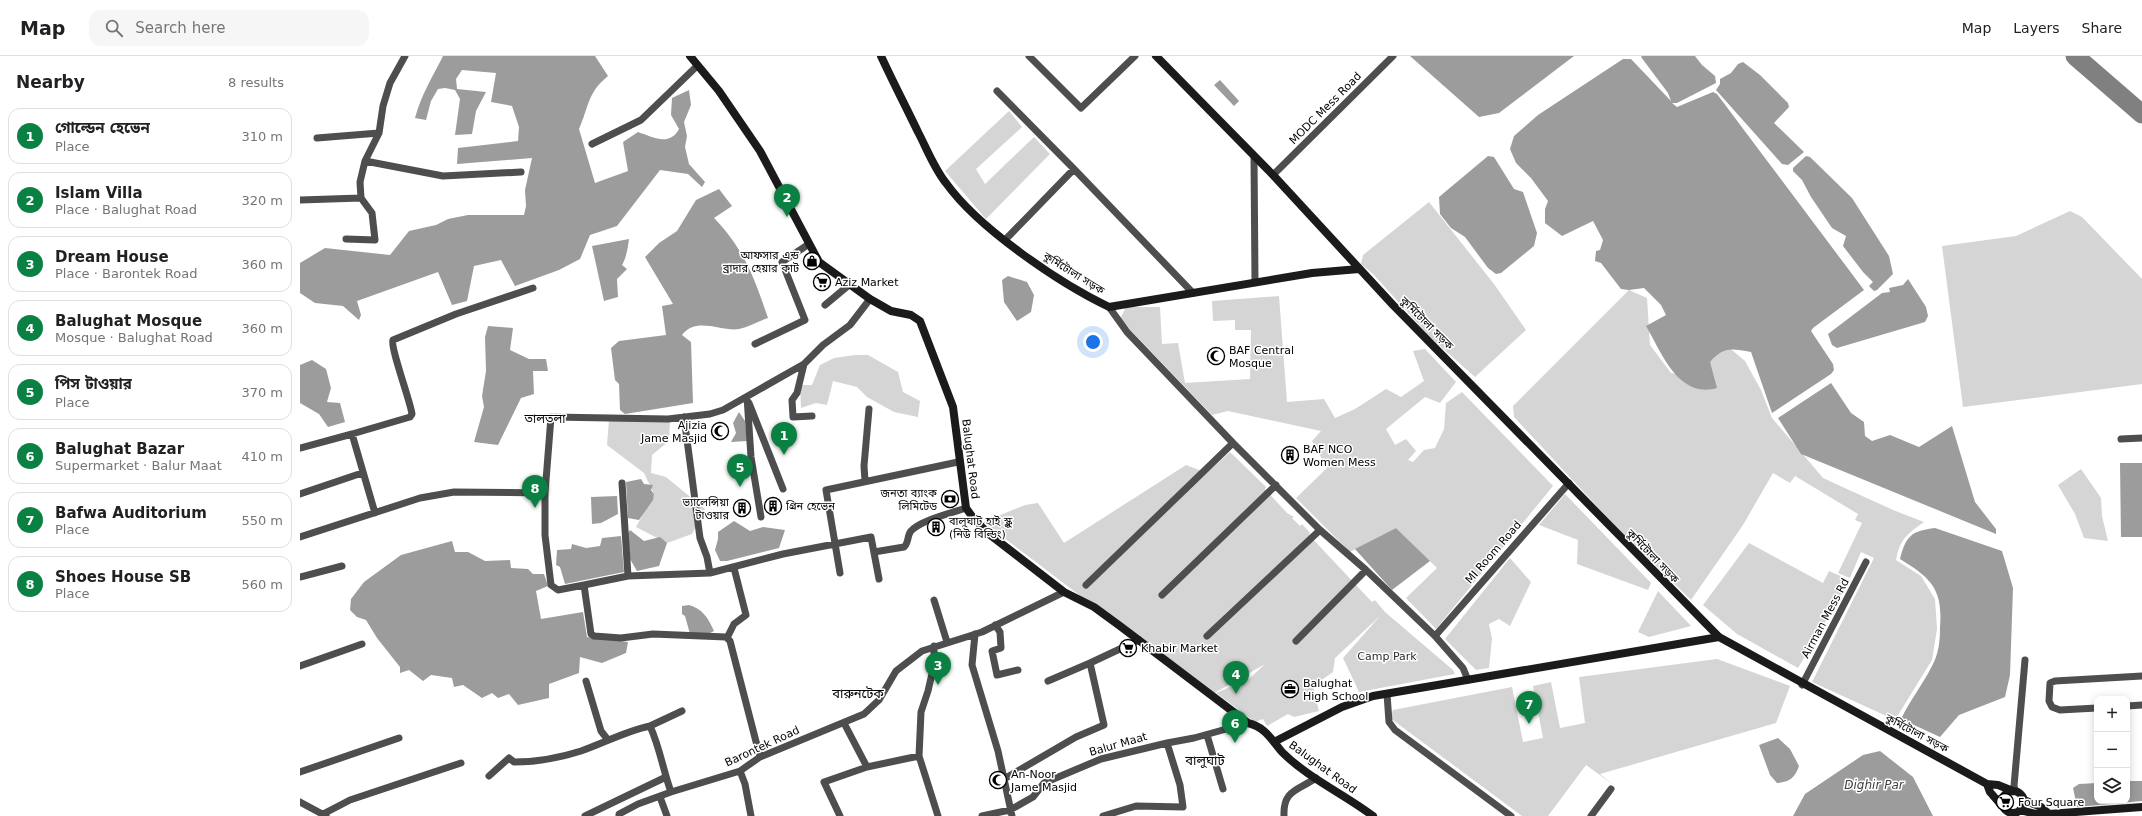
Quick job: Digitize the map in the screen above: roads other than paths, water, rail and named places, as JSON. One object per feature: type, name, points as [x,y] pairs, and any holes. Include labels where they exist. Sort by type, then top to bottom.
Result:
[{"type":"street","name":"Balughat Road","points":[[690,56],[719,91],[760,151],[819,262],[848,285],[870,299],[891,311],[911,315],[920,321],[953,407],[958,462],[966,508],[974,520],[989,534],[1064,592],[1094,607],[1248,723],[1262,728],[1284,754],[1316,778],[1373,816]]},
{"type":"street","name":"কুর্মিটোলা সড়ক","points":[[881,56],[944,182],[971,212],[1005,240],[1058,277],[1092,299],[1109,307],[1312,273],[1359,269]]},
{"type":"street","points":[[1029,56],[1081,108],[1135,56]]},
{"type":"street","name":"কুর্মিটোলা সড়ক","points":[[1156,56],[1273,175],[1359,269],[1719,637],[1802,685],[1987,784]]},
{"type":"street","name":"MODC Mess Road","points":[[1273,175],[1392,56]]},
{"type":"street","points":[[346,239],[375,240],[372,213],[361,198],[360,182],[365,161],[379,133],[383,106],[390,83],[403,57]]},
{"type":"street","points":[[592,144],[641,120],[697,66]]},
{"type":"street","points":[[997,91],[1193,293]]},
{"type":"street","points":[[317,138],[379,133]]},
{"type":"street","points":[[1254,156],[1255,282]]},
{"type":"street","points":[[365,161],[443,176],[522,172]]},
{"type":"street","points":[[1005,240],[1074,169]]},
{"type":"street","points":[[300,200],[361,198]]},
{"type":"street","points":[[756,344],[805,320],[782,262],[809,244]]},
{"type":"street","points":[[825,305],[848,285]]},
{"type":"street","points":[[300,448],[410,417],[412,414],[403,377],[392,346],[393,340],[456,314],[533,288]]},
{"type":"street","points":[[870,299],[850,325],[823,345],[804,364],[723,410],[684,417],[630,419],[551,417],[545,492],[545,535],[551,585],[558,590],[628,576],[710,573],[734,568],[783,554],[871,537],[879,579]]},
{"type":"street","points":[[1109,307],[1127,332],[1233,443],[1320,530],[1366,570],[1435,636],[1463,668],[1468,680]]},
{"type":"street","points":[[804,364],[797,393],[792,400],[793,417],[812,416]]},
{"type":"street","points":[[746,397],[783,489]]},
{"type":"street","points":[[746,397],[752,457],[761,517]]},
{"type":"street","points":[[865,481],[864,466],[869,409]]},
{"type":"street","points":[[684,417],[700,538],[707,557],[710,573]]},
{"type":"street","points":[[352,434],[362,473],[375,513]]},
{"type":"street","points":[[2121,439],[2142,438]]},
{"type":"street","points":[[1086,584],[1233,443]]},
{"type":"street","points":[[840,573],[826,490],[958,462]]},
{"type":"street","points":[[300,494],[362,473]]},
{"type":"street","name":"MI Room Road","points":[[1435,636],[1569,483]]},
{"type":"street","points":[[622,484],[628,576]]},
{"type":"street","points":[[1162,595],[1276,485]]},
{"type":"street","points":[[300,537],[420,498],[454,492],[545,492]]},
{"type":"street","points":[[874,552],[904,547],[907,545],[910,532],[917,526],[966,508]]},
{"type":"street","points":[[1207,636],[1320,530]]},
{"type":"street","name":"Airman Mess Rd","points":[[1802,685],[1866,562]]},
{"type":"street","points":[[300,577],[342,566]]},
{"type":"street","points":[[727,638],[734,624],[746,615],[734,568]]},
{"type":"street","points":[[1296,641],[1366,570]]},
{"type":"street","points":[[584,585],[592,634],[594,636],[621,638],[653,634],[727,638]]},
{"type":"street","name":"Barontek Road","points":[[619,816],[619,814],[634,806],[671,792],[740,770],[760,757],[864,714],[879,700],[896,671],[912,658],[934,646],[975,634],[1064,592]]},
{"type":"street","points":[[934,600],[947,642]]},
{"type":"street","points":[[995,625],[1000,632],[1002,648],[992,651],[997,675],[1018,670]]},
{"type":"street","points":[[975,634],[972,665],[998,751],[1011,813]]},
{"type":"street","points":[[1274,742],[1342,707],[1372,696],[1719,637]]},
{"type":"street","points":[[727,638],[730,641],[760,757]]},
{"type":"street","points":[[1048,681],[1139,640]]},
{"type":"street","points":[[300,666],[362,644]]},
{"type":"street","points":[[934,646],[934,665],[920,717],[919,756],[938,816]]},
{"type":"street","points":[[2014,791],[2026,660]]},
{"type":"street","points":[[1004,779],[1076,737],[1104,725],[1090,663]]},
{"type":"street","points":[[2094,708],[2060,710],[2052,707],[2049,701],[2050,683],[2055,681],[2142,676]]},
{"type":"street","points":[[586,681],[601,731],[608,740]]},
{"type":"street","points":[[1387,694],[1389,722],[1395,730],[1512,816]]},
{"type":"street","points":[[2130,706],[2142,705]]},
{"type":"street","points":[[489,776],[509,758],[514,762],[551,758],[580,751],[636,729],[650,726],[682,711]]},
{"type":"street","points":[[844,723],[867,767]]},
{"type":"street","name":"Balur Maat","points":[[982,816],[1011,813],[1033,797],[1044,783],[1101,759],[1207,735],[1248,723]]},
{"type":"street","points":[[650,726],[660,748],[666,777],[671,792]]},
{"type":"street","points":[[1207,735],[1223,788]]},
{"type":"street","points":[[300,772],[399,738]]},
{"type":"street","points":[[1103,816],[1136,806],[1183,807],[1180,785],[1167,743]]},
{"type":"street","points":[[839,816],[824,782],[867,767],[919,756]]},
{"type":"street","points":[[300,802],[324,815],[350,800],[461,763]]},
{"type":"street","points":[[740,770],[745,784],[751,816]]},
{"type":"street","points":[[585,816],[666,777]]},
{"type":"street","points":[[1284,816],[1283,803],[1289,794],[1316,778]]},
{"type":"street","points":[[2049,814],[2041,807],[2024,800],[2020,793],[1998,785],[1987,784],[1990,792],[2004,811],[2012,814],[2049,814],[2142,807]]},
{"type":"street","points":[[1592,816],[1611,788]]},
{"type":"street","points":[[2004,811],[2001,802],[2004,794],[2014,791]]},
{"type":"street","points":[[660,797],[667,816]]},
{"type":"street","points":[[2019,813],[2024,800]]},
{"type":"water","points":[[443,56],[595,56],[608,76],[601,82],[592,94],[579,129],[595,183],[628,171],[623,142],[638,132],[660,139],[670,138],[675,135],[679,129],[671,115],[672,98],[689,90],[691,105],[684,122],[687,136],[685,147],[689,164],[705,182],[702,187],[688,174],[660,170],[617,226],[590,235],[580,259],[559,270],[515,286],[501,260],[474,266],[467,301],[452,305],[438,272],[357,301],[361,315],[359,320],[343,306],[315,303],[300,293],[300,263],[325,248],[390,255],[409,231],[436,225],[448,219],[468,215],[524,215],[526,206],[525,190],[532,158],[457,164],[458,148],[518,141],[519,127],[512,106],[491,102],[496,73],[462,70],[456,79],[457,89],[486,92],[476,111],[472,134],[455,135],[460,99],[455,90],[445,88],[438,89],[431,101],[426,120],[415,118],[424,94]]},
{"type":"water","points":[[1410,56],[1574,56],[1499,113],[1479,117]]},
{"type":"water","points":[[1695,56],[1702,65],[1715,76],[1716,83],[1677,103],[1672,103],[1677,107],[1713,92],[1717,94],[1864,290],[1811,331],[1833,364],[1834,370],[1831,374],[1772,413],[1751,352],[1739,350],[1724,351],[1710,362],[1717,388],[1703,390],[1692,387],[1673,371],[1665,360],[1646,326],[1666,315],[1661,305],[1644,288],[1629,290],[1621,289],[1601,263],[1595,261],[1596,251],[1600,250],[1603,240],[1593,221],[1562,236],[1545,223],[1545,209],[1548,201],[1531,178],[1516,163],[1510,149],[1514,136],[1538,115],[1623,59],[1631,59],[1671,101],[1668,93],[1641,57]]},
{"type":"water","points":[[1743,62],[1760,75],[1788,103],[1789,107],[1774,123],[1804,152],[1788,165],[1782,164],[1716,90],[1720,84],[1720,79],[1731,73],[1738,64]]},
{"type":"water","points":[[1220,80],[1239,101],[1234,106],[1214,85]]},
{"type":"water","points":[[1488,156],[1494,157],[1514,189],[1523,192],[1537,233],[1534,246],[1501,273],[1496,274],[1488,268],[1465,237],[1451,228],[1440,214],[1439,197]]},
{"type":"water","points":[[1806,156],[1810,157],[1852,198],[1889,256],[1893,274],[1877,290],[1874,291],[1869,286],[1873,282],[1863,272],[1843,246],[1846,236],[1832,228],[1811,197],[1802,180],[1793,171],[1793,168]]},
{"type":"water","points":[[719,189],[732,206],[714,218],[741,252],[758,289],[768,318],[739,329],[694,326],[688,329],[682,335],[691,342],[693,403],[625,414],[620,410],[619,384],[615,380],[611,348],[619,341],[666,335],[662,306],[673,304],[645,257],[659,243],[677,231],[696,200]]},
{"type":"water","points":[[629,239],[626,256],[622,265],[627,269],[617,279],[618,297],[604,301],[592,246]]},
{"type":"water","points":[[1008,276],[1027,282],[1034,295],[1031,312],[1017,321],[1004,302],[1002,280]]},
{"type":"water","points":[[1908,279],[1926,307],[1928,316],[1925,322],[1837,348],[1832,345],[1828,334],[1882,293],[1890,292],[1889,288],[1903,285]]},
{"type":"water","points":[[488,326],[513,328],[510,350],[529,359],[546,359],[548,371],[533,371],[534,394],[521,398],[498,445],[474,442],[484,407],[482,396],[486,371],[485,337]]},
{"type":"water","points":[[312,360],[326,369],[331,388],[327,402],[340,403],[345,422],[328,427],[319,414],[300,403],[300,365]]},
{"type":"water","points":[[1831,383],[1851,413],[1864,422],[1865,436],[1872,441],[1890,435],[1919,447],[1952,426],[1975,502],[1996,529],[1996,534],[1801,454],[1778,418]]},
{"type":"water","points":[[739,412],[745,421],[747,441],[731,442],[736,433],[733,423]]},
{"type":"water","points":[[2120,463],[2142,463],[2142,537],[2121,537]]},
{"type":"water","points":[[641,479],[644,484],[653,485],[651,490],[654,494],[653,500],[639,520],[628,518],[626,482]]},
{"type":"water","points":[[617,496],[618,514],[601,523],[592,524],[591,497]]},
{"type":"water","points":[[734,521],[750,531],[763,527],[785,530],[779,548],[727,561],[720,561],[715,550],[718,532]]},
{"type":"water","points":[[1396,528],[1430,561],[1392,590],[1355,549]]},
{"type":"water","points":[[1935,528],[2002,551],[2013,588],[2010,675],[2005,697],[1959,715],[1940,737],[1901,719],[1928,673],[1938,652],[1940,614],[1937,594],[1933,586],[1920,572],[1900,559],[1905,544],[1911,536],[1921,531]]},
{"type":"water","points":[[630,530],[644,541],[660,537],[667,543],[659,566],[637,571],[630,559],[628,533]]},
{"type":"water","points":[[621,536],[624,572],[565,584],[560,567],[556,565],[557,550],[571,549],[572,544],[586,548],[600,546],[602,538]]},
{"type":"water","points":[[452,541],[455,552],[468,552],[485,561],[510,560],[511,568],[528,569],[533,574],[544,574],[548,586],[536,591],[541,619],[583,612],[587,637],[628,642],[626,653],[602,663],[580,657],[579,673],[549,684],[549,698],[518,705],[509,694],[498,698],[492,693],[482,698],[463,685],[454,687],[452,678],[431,675],[423,681],[409,670],[400,673],[400,667],[377,638],[366,620],[357,617],[350,610],[351,599],[364,582],[401,555]]},
{"type":"water","points":[[689,605],[698,609],[704,615],[710,622],[714,631],[710,633],[690,634],[685,616],[682,614],[682,606]]},
{"type":"water","points":[[1778,738],[1790,749],[1799,766],[1796,774],[1791,779],[1785,782],[1777,783],[1770,775],[1759,745]]},
{"type":"water","name":"Dighir Par","points":[[1880,751],[1913,777],[1933,816],[1793,816],[1805,794],[1863,755]]},
{"type":"water","points":[[2130,781],[2142,781],[2142,801],[2130,802]]},
{"type":"water","points":[[2094,783],[2094,804],[2110,804],[2077,807],[2073,788],[2079,784]]},
{"type":"place","name":"Islam Villa","points":[[787,217]]},
{"type":"place","name":"আফসার এন্ড ব্রাদার হেয়ার কাট","points":[[812,261]]},
{"type":"place","name":"Aziz Market","points":[[822,282]]},
{"type":"place","name":"BAF Central Mosque","points":[[1216,356]]},
{"type":"place","name":"Ajizia Jame Masjid","points":[[720,431]]},
{"type":"place","name":"গোল্ডেন হেভেন","points":[[784,455]]},
{"type":"place","name":"BAF NCO Women Mess","points":[[1290,455]]},
{"type":"place","name":"পিস টাওয়ার","points":[[740,487]]},
{"type":"place","name":"জনতা ব্যাংক লিমিটেড","points":[[950,499]]},
{"type":"place","name":"গ্রিন হেভেন","points":[[773,506]]},
{"type":"place","name":"Shoes House SB","points":[[535,508]]},
{"type":"place","name":"ভ্যালেন্সিয়া টাওয়ার","points":[[742,508]]},
{"type":"place","name":"বালুঘাট হাই স্কুল (নিউ বিল্ডিং)","points":[[936,527]]},
{"type":"place","name":"Khabir Market","points":[[1128,648]]},
{"type":"place","name":"Dream House","points":[[938,685]]},
{"type":"place","name":"Balughat High School","points":[[1290,689]]},
{"type":"place","name":"Balughat Mosque","points":[[1236,694]]},
{"type":"place","name":"Bafwa Auditorium","points":[[1529,724]]},
{"type":"place","name":"Balughat Bazar","points":[[1235,743]]},
{"type":"place","name":"An-Noor Jame Masjid","points":[[998,780]]},
{"type":"place","name":"Four Square","points":[[2005,802]]},
{"type":"district","name":"তালতলা","points":[[545,419]]},
{"type":"district","name":"বারুনটেক","points":[[858,693]]},
{"type":"district","name":"বালুঘাট","points":[[1205,760]]},
{"type":"park label","name":"Camp Park","points":[[1387,656]]}]
